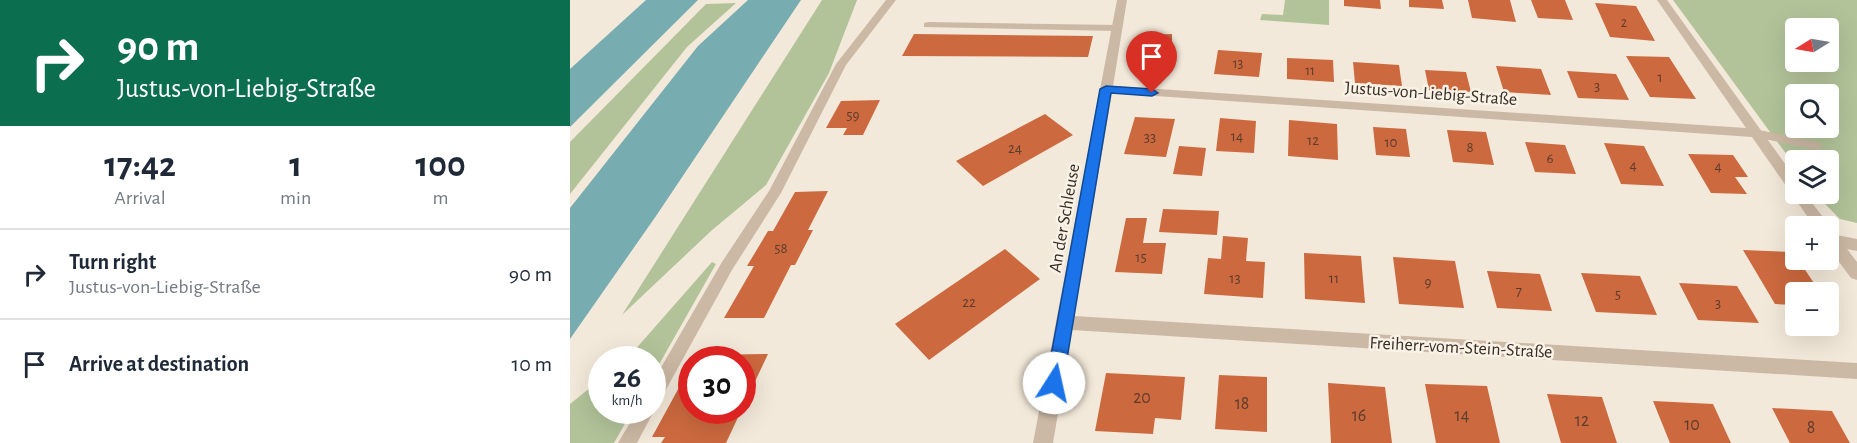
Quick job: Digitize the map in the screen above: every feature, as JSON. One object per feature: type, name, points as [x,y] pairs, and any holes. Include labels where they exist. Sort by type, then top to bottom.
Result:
[{"type":"street","name":"An der Schleuse","points":[[1043,443],[1122,0]]},
{"type":"street","points":[[1662,0],[1785,176]]},
{"type":"street","name":"Justus-von-Liebig-Straße","points":[[1106,89],[1754,133]]},
{"type":"street","points":[[1839,240],[1857,245]]},
{"type":"street","points":[[1839,250],[1857,274]]},
{"type":"street","name":"Freiherr-vom-Stein-Straße","points":[[1065,323],[1857,371]]},
{"type":"lane","points":[[666,374],[727,266],[775,193],[841,64],[891,0]]},
{"type":"lane","points":[[928,25],[1117,28]]},
{"type":"lane","points":[[1754,133],[1817,146]]},
{"type":"lane","points":[[627,443],[638,424]]},
{"type":"green space","points":[[822,0],[857,0],[829,73],[766,185],[711,231],[622,315]]},
{"type":"green space","points":[[1285,0],[1329,0],[1329,25],[1260,20],[1262,14],[1283,15]]},
{"type":"green space","points":[[1673,0],[1857,0],[1857,223],[1840,219],[1825,204],[1839,204],[1839,150],[1785,150],[1785,152]]},
{"type":"green space","points":[[736,3],[687,47],[570,194],[570,142],[706,4]]},
{"type":"green space","points":[[712,262],[716,264],[666,352],[666,346],[638,346]]},
{"type":"green space","points":[[588,389],[588,424],[625,424],[614,443],[570,443],[570,404]]},
{"type":"water","points":[[646,0],[698,0],[570,127],[570,69]]},
{"type":"water","points":[[748,0],[801,0],[656,216],[570,339],[570,208],[698,46]]},
{"type":"building","points":[[1344,0],[1380,0],[1381,9],[1344,6]]},
{"type":"building","points":[[1409,0],[1442,0],[1444,9],[1409,7]]},
{"type":"building","points":[[1468,0],[1510,0],[1516,22],[1472,18]]},
{"type":"building","points":[[1531,0],[1565,0],[1573,20],[1538,18]]},
{"type":"building","points":[[1595,3],[1636,6],[1655,41],[1610,37]]},
{"type":"building","points":[[914,34],[1093,36],[1088,57],[902,56]]},
{"type":"building","points":[[1172,34],[1172,56],[1143,57],[1144,35]]},
{"type":"building","points":[[1218,50],[1262,53],[1259,77],[1214,74]]},
{"type":"building","points":[[1626,56],[1669,57],[1696,99],[1650,97]]},
{"type":"building","points":[[1287,58],[1333,60],[1334,82],[1287,79]]},
{"type":"building","points":[[1353,62],[1399,65],[1402,86],[1355,83]]},
{"type":"building","points":[[1496,66],[1541,69],[1551,95],[1504,92]]},
{"type":"building","points":[[1425,70],[1466,72],[1471,92],[1429,90]]},
{"type":"building","points":[[1567,71],[1616,74],[1629,100],[1578,98]]},
{"type":"building","points":[[880,100],[863,135],[843,135],[847,128],[826,128],[841,101]]},
{"type":"building","points":[[1045,114],[1073,135],[983,186],[956,161]]},
{"type":"building","points":[[1135,117],[1175,119],[1166,157],[1124,154]]},
{"type":"building","points":[[1220,118],[1256,121],[1254,153],[1216,151]]},
{"type":"building","points":[[1289,120],[1337,124],[1338,160],[1288,156]]},
{"type":"building","points":[[1373,127],[1406,129],[1410,157],[1376,155]]},
{"type":"building","points":[[1447,130],[1486,132],[1494,165],[1453,162]]},
{"type":"building","points":[[1525,142],[1565,145],[1576,174],[1535,172]]},
{"type":"building","points":[[1604,143],[1644,146],[1664,186],[1621,184]]},
{"type":"building","points":[[1179,146],[1206,148],[1202,176],[1173,174]]},
{"type":"building","points":[[1688,154],[1733,155],[1748,177],[1735,177],[1747,194],[1711,193]]},
{"type":"building","points":[[828,191],[808,230],[813,230],[795,265],[791,265],[764,318],[724,318],[754,266],[747,266],[768,231],[773,231],[795,192]]},
{"type":"building","points":[[1163,209],[1219,211],[1217,235],[1159,232]]},
{"type":"building","points":[[1126,218],[1147,218],[1143,243],[1166,243],[1162,274],[1115,272]]},
{"type":"building","points":[[1223,236],[1248,238],[1246,261],[1265,262],[1263,298],[1204,294],[1208,258],[1221,259]]},
{"type":"building","points":[[1005,249],[1040,279],[929,360],[895,324]]},
{"type":"building","points":[[1743,250],[1785,252],[1785,270],[1805,270],[1813,282],[1785,282],[1785,304],[1775,304]]},
{"type":"building","points":[[1304,253],[1361,256],[1365,303],[1305,299]]},
{"type":"building","points":[[1393,257],[1455,261],[1464,308],[1399,304]]},
{"type":"building","points":[[1487,271],[1540,274],[1552,311],[1497,308]]},
{"type":"building","points":[[1581,273],[1640,276],[1657,315],[1596,312]]},
{"type":"building","points":[[1679,283],[1737,286],[1759,323],[1698,320]]},
{"type":"building","points":[[756,354],[768,354],[756,379]]},
{"type":"building","points":[[1106,373],[1185,377],[1181,420],[1155,418],[1153,434],[1095,431]]},
{"type":"building","points":[[1219,375],[1267,377],[1267,432],[1215,429]]},
{"type":"building","points":[[1328,383],[1385,387],[1392,443],[1331,443]]},
{"type":"building","points":[[1425,384],[1487,386],[1500,443],[1436,443]]},
{"type":"building","points":[[678,389],[678,424],[735,424],[726,443],[661,443],[665,437],[652,437],[659,424],[666,424],[666,411]]},
{"type":"building","points":[[1547,394],[1602,397],[1617,443],[1561,443]]},
{"type":"building","points":[[1653,401],[1713,404],[1731,443],[1670,443]]},
{"type":"building","points":[[1772,408],[1832,411],[1850,443],[1790,443]]},
{"type":"route","points":[[1054,383],[1106,89],[1152,93]]}]
